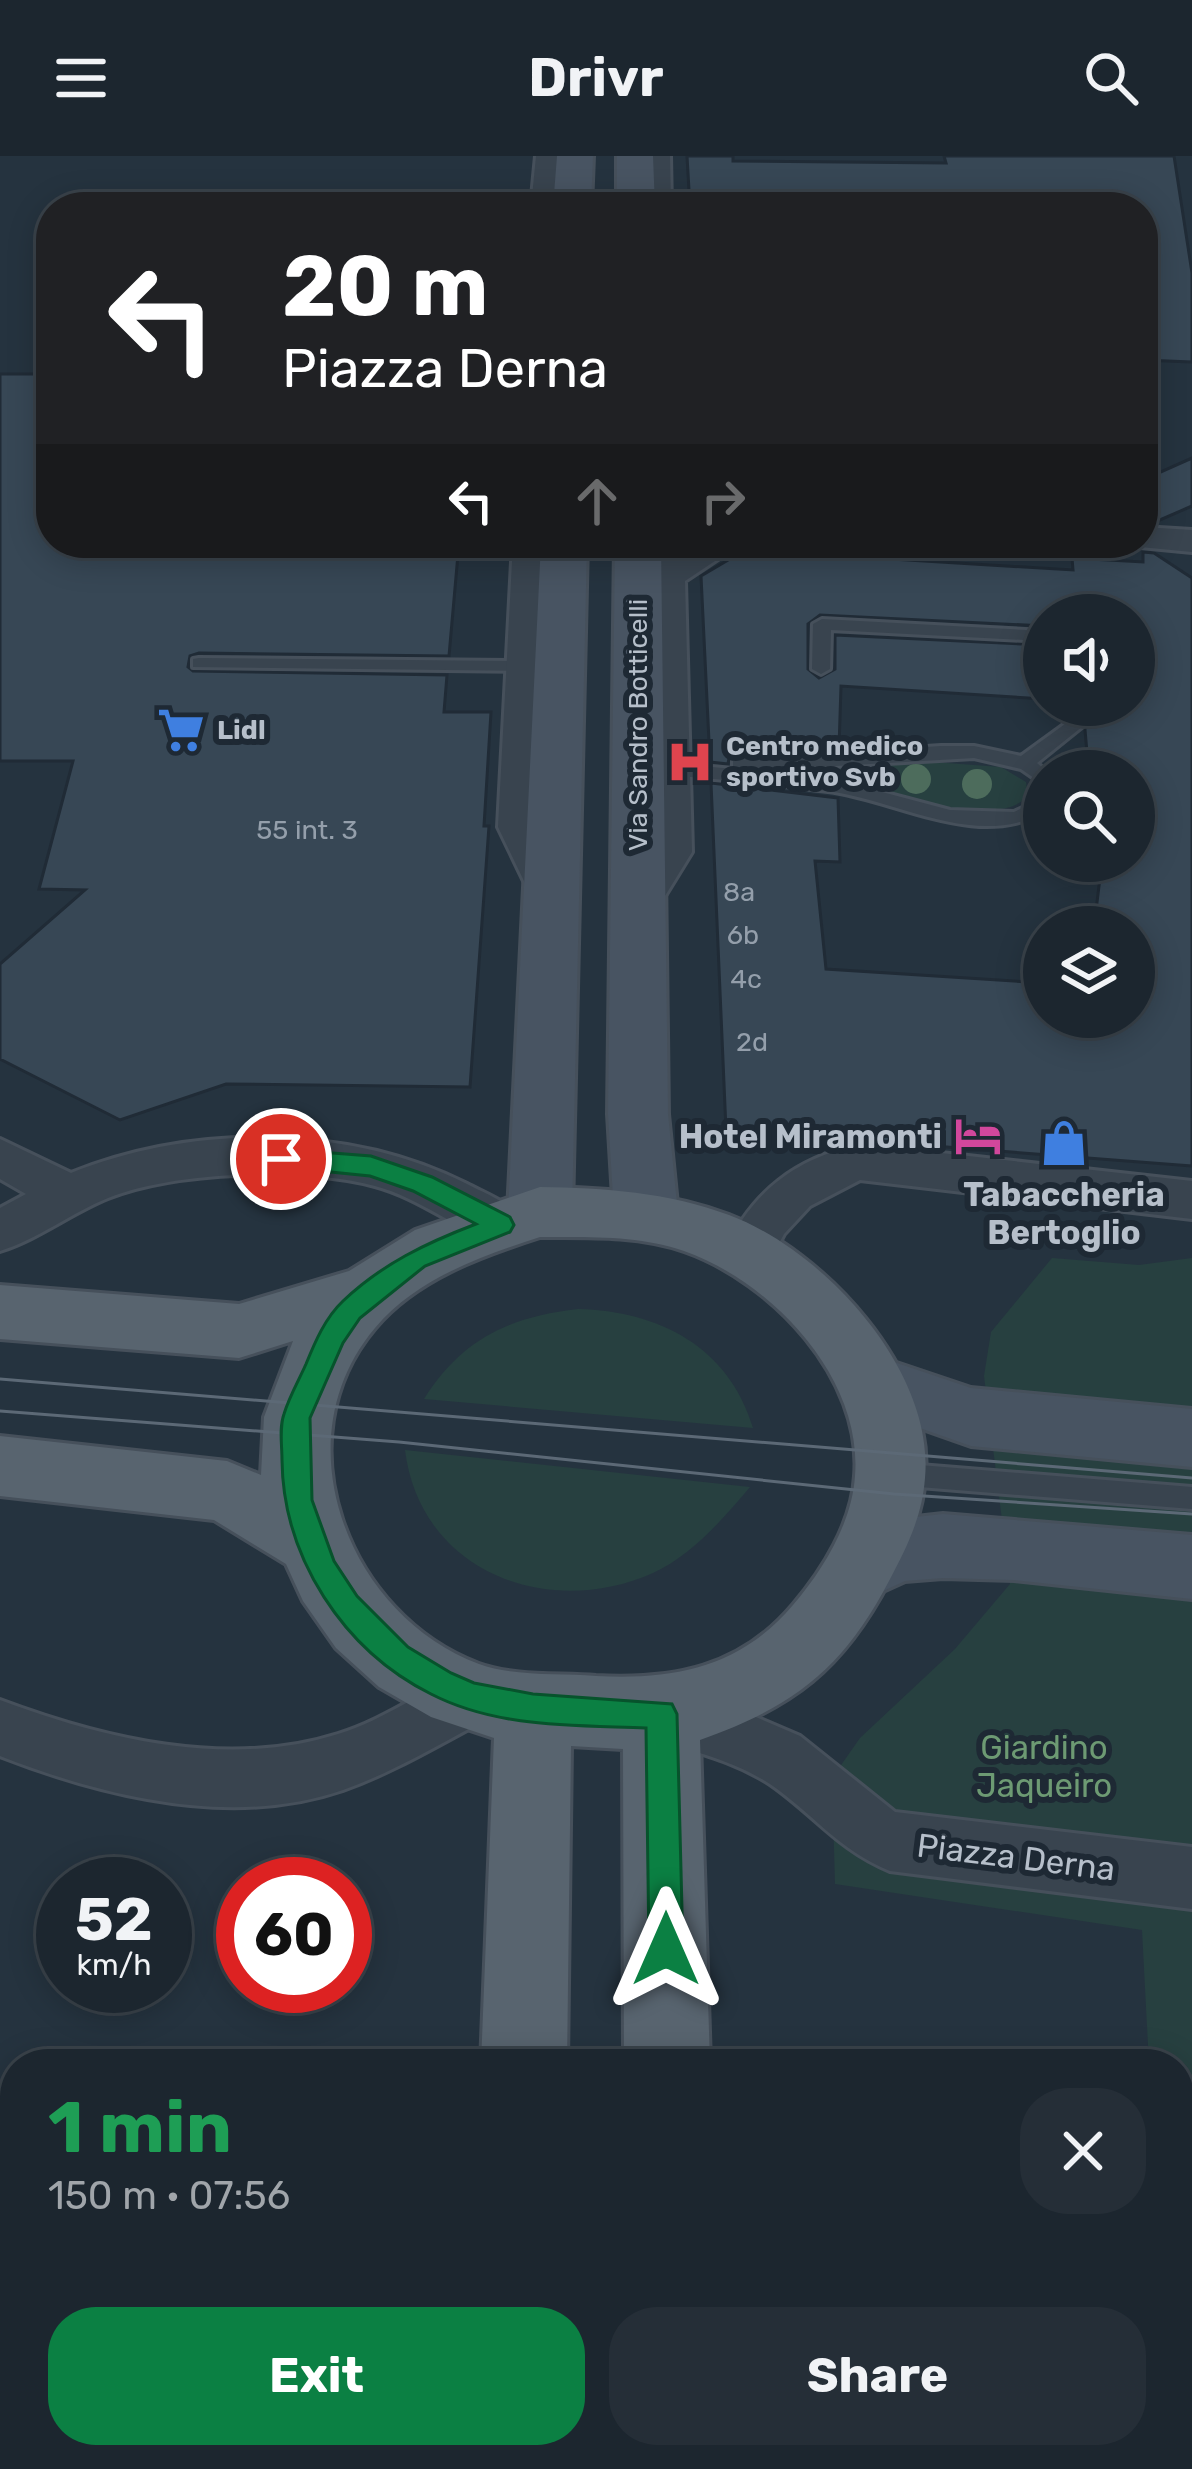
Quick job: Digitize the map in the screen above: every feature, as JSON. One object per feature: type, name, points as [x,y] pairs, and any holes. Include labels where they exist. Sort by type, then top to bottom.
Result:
[{"type":"main road","points":[[573,192],[575,156]]},
{"type":"main road","points":[[635,156],[636,192]]},
{"type":"main road","points":[[520,1218],[551,896],[563,558]]},
{"type":"main road","name":"Via Sandro Botticelli","points":[[646,1214],[638,1114],[637,907],[657,558]]},
{"type":"main road","name":"Piazza Derna","points":[[646,1214],[749,1252],[785,1274],[814,1299],[845,1338],[869,1382],[886,1431],[883,1514],[860,1569],[833,1613],[792,1654],[724,1694],[661,1714],[502,1703],[420,1671],[379,1641],[333,1586],[310,1541],[296,1491],[296,1418],[332,1337],[373,1290],[430,1251],[520,1218],[646,1214]]},
{"type":"main road","points":[[0,1312],[239,1331],[373,1290]]},
{"type":"main road","points":[[869,1382],[971,1418],[1192,1438]]},
{"type":"main road","points":[[0,1466],[227,1491],[310,1541]]},
{"type":"main road","points":[[860,1569],[887,1554],[913,1548],[1192,1567]]},
{"type":"main road","points":[[502,1703],[523,2049]]},
{"type":"main road","points":[[661,1714],[667,2049]]},
{"type":"street","points":[[547,192],[550,156]]},
{"type":"street","points":[[656,156],[656,192]]},
{"type":"street","points":[[1158,539],[1192,541]]},
{"type":"street","points":[[530,558],[519,827],[551,896]]},
{"type":"street","name":"Via Sandro Botticelli","points":[[637,907],[671,852],[657,558]]},
{"type":"street","points":[[0,1157],[66,1193]]},
{"type":"street","name":"Piazza Derna","points":[[0,1232],[66,1193],[156,1163],[307,1159],[390,1172],[520,1218]]},
{"type":"street","points":[[749,1252],[764,1223],[801,1188],[837,1166],[860,1162],[1192,1199]]},
{"type":"street","name":"Piazza Derna","points":[[0,1728],[56,1749],[136,1767],[271,1776],[343,1762],[502,1703]]},
{"type":"street","name":"Piazza Derna","points":[[661,1714],[723,1732],[771,1753],[810,1779],[860,1826],[890,1841],[1192,1878]]},
{"type":"lane","points":[[821,669],[823,624],[1023,635]]},
{"type":"lane","points":[[199,663],[523,665]]},
{"type":"lane","points":[[1041,750],[1074,726]]},
{"type":"lane","points":[[670,769],[714,770],[903,752],[1023,762]]},
{"type":"lane","points":[[714,770],[756,780],[833,785],[950,817],[1023,815]]},
{"type":"lane","points":[[888,1474],[1192,1498]]},
{"type":"green space","points":[[920,761],[1001,767],[1023,780],[1023,799],[1011,807],[958,809],[895,796],[818,775],[818,771]]},
{"type":"green space","name":"Giardino Jaqueiro","points":[[1052,1258],[1139,1265],[1192,1258],[1192,2049],[1148,2049],[1142,1930],[835,1884],[832,1778],[860,1738],[955,1649],[1010,1584],[984,1376],[991,1332]]},
{"type":"green space","points":[[578,1309],[636,1317],[687,1339],[727,1376],[753,1428],[424,1399],[454,1361],[489,1334],[530,1318]]},
{"type":"green space","points":[[405,1450],[750,1487],[694,1546],[653,1573],[613,1586],[572,1591],[532,1587],[495,1575],[462,1555],[435,1527],[416,1492]]},
{"type":"building","points":[[687,156],[733,156],[733,161],[946,163],[944,156],[1174,156],[1192,273],[1192,362],[1158,361],[1158,192],[689,192]]},
{"type":"building","points":[[0,374],[36,374],[36,558],[458,558],[449,656],[199,653],[190,656],[188,667],[193,671],[447,675],[444,712],[491,712],[484,826],[489,826],[470,1087],[226,1084],[120,1120],[0,1059],[0,964],[85,890],[39,889],[73,761],[0,761]]},
{"type":"building","points":[[1192,458],[1192,506],[1158,521],[1158,473]]},
{"type":"building","points":[[1158,556],[1192,578],[1192,1166],[726,1130],[711,783],[838,798],[840,862],[815,861],[826,969],[1023,982],[1023,1038],[1155,1038],[1155,906],[1097,906],[1099,882],[1155,882],[1155,750],[1087,750],[1085,730],[1085,726],[1155,726],[1155,594],[1023,594],[1023,625],[820,615],[808,624],[808,669],[819,678],[835,669],[835,635],[1023,644],[1023,698],[841,686],[839,748],[740,754],[729,758],[728,764],[710,762],[701,576],[732,558],[876,558],[1073,570],[1072,558],[1143,562],[1143,558]]},
{"type":"tram line","points":[[0,1379],[1192,1478]]},
{"type":"tram line","points":[[0,1411],[399,1442],[894,1494],[1192,1514]]},
{"type":"place","name":"Lidl","points":[[181,730]]},
{"type":"place","name":"Centro medico sportivo Svb","points":[[690,762]]},
{"type":"place","name":"Hotel Miramonti","points":[[978,1136]]},
{"type":"place","name":"Tabaccheria Bertoglio","points":[[1064,1143]]},
{"type":"route","points":[[281,1159],[371,1166],[422,1184],[501,1225],[430,1251],[351,1310],[332,1337],[296,1418],[297,1500],[321,1567],[346,1605],[398,1657],[440,1683],[472,1697],[533,1709],[661,1714],[666,1949]]}]
